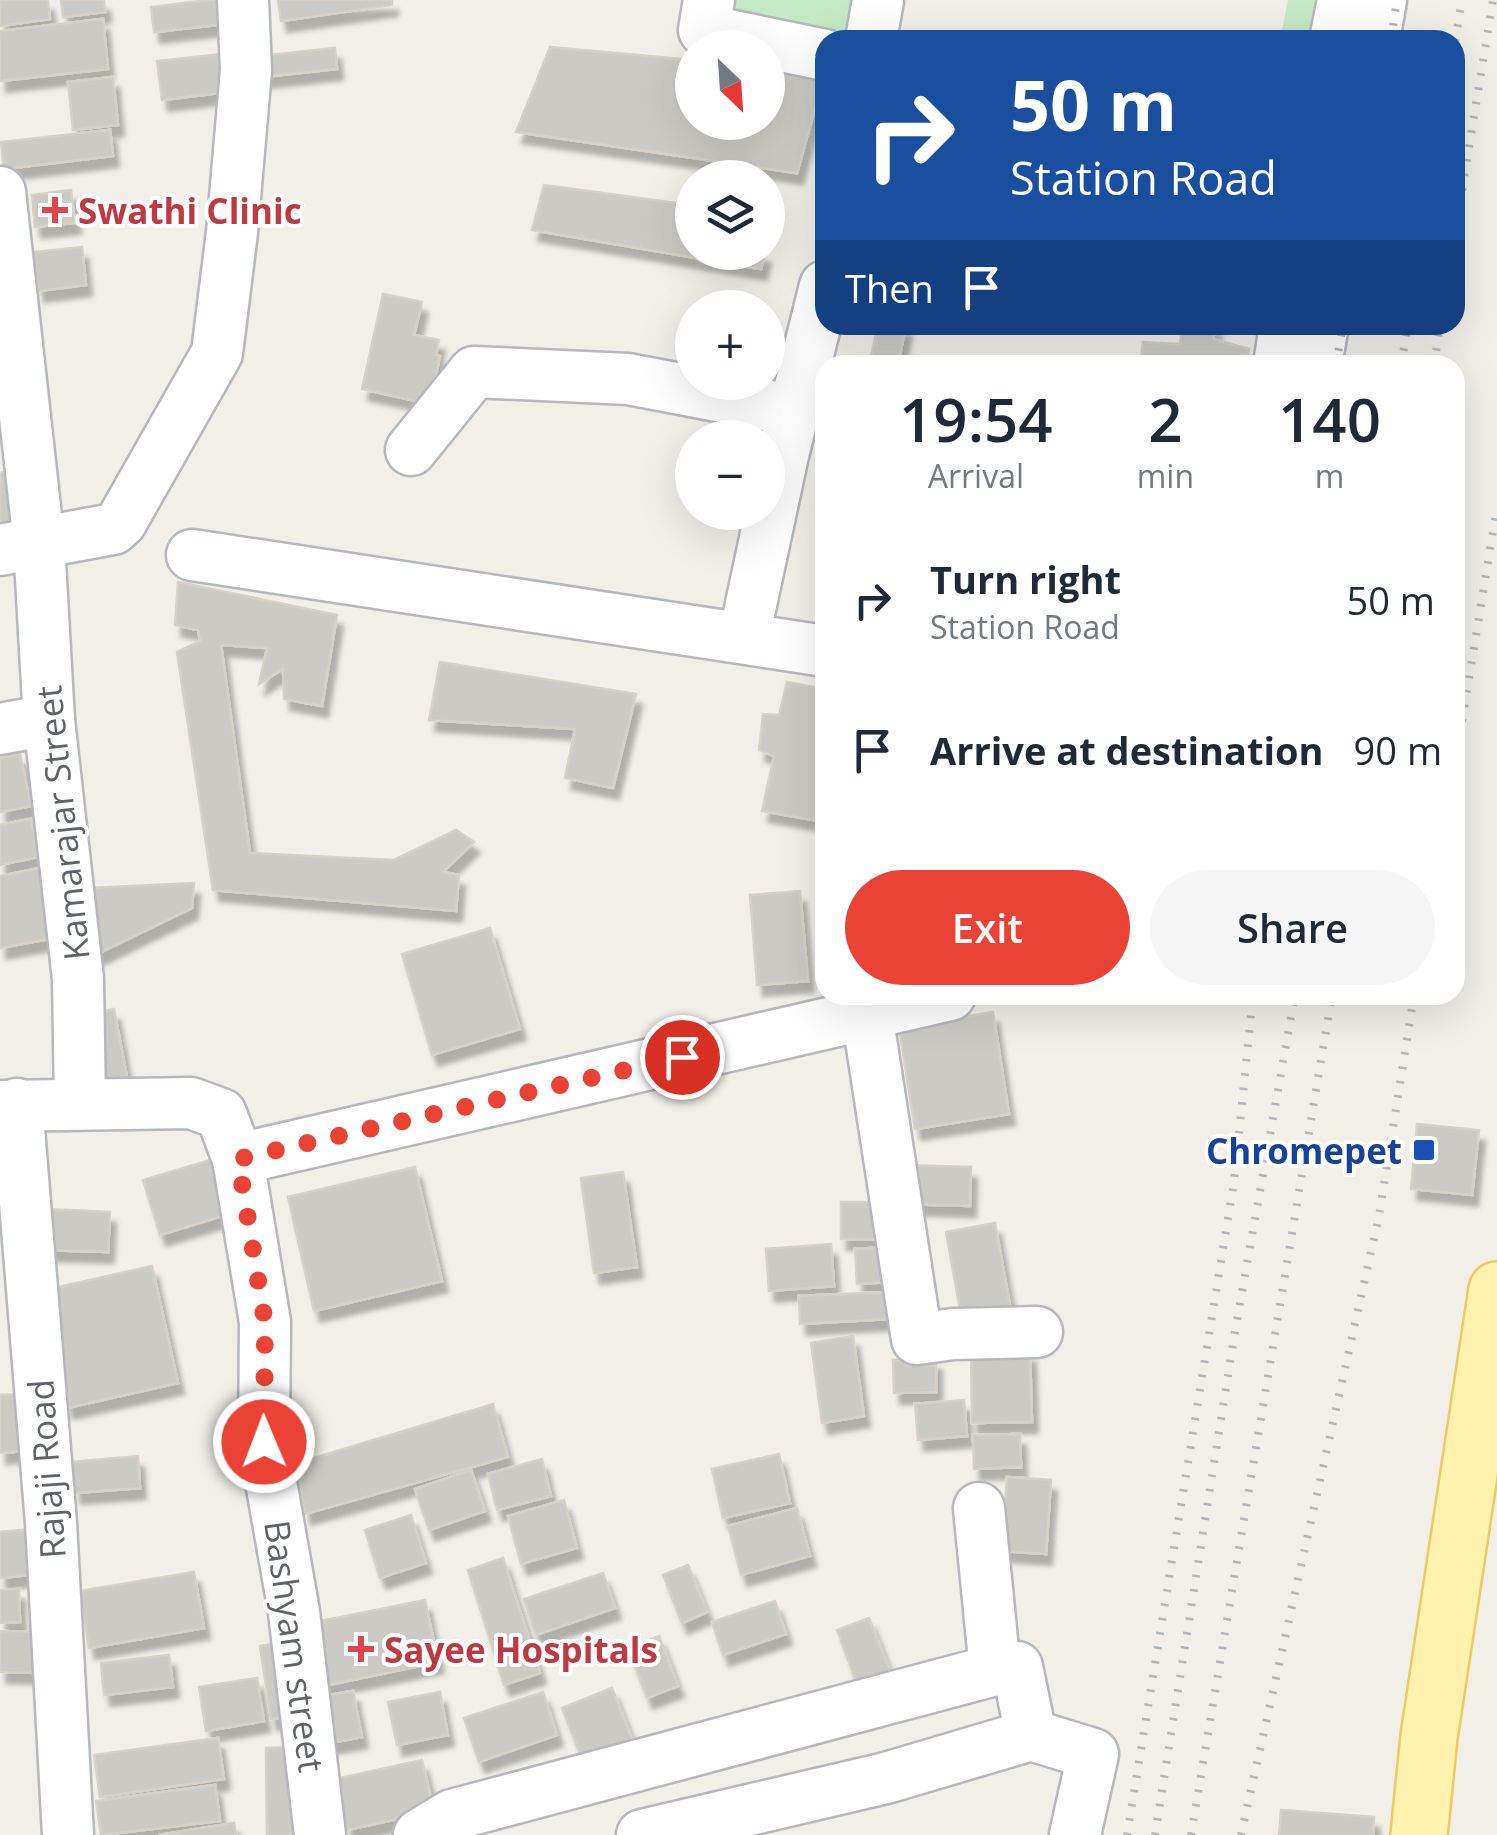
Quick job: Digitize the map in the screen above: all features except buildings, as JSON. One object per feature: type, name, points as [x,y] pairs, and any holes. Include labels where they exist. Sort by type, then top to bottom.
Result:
[{"type":"main road","points":[[1419,1835],[1432,1718],[1497,1290]]},
{"type":"street","points":[[19,546],[112,529],[130,510],[217,354],[246,70],[243,0]]},
{"type":"street","points":[[709,0],[704,30],[815,53]]},
{"type":"street","points":[[873,30],[878,0]]},
{"type":"street","points":[[1337,30],[1342,0]]},
{"type":"street","points":[[1376,30],[1382,0]]},
{"type":"street","name":"Kamarajar Street","points":[[0,192],[19,546],[49,720],[78,979],[80,1103]]},
{"type":"street","points":[[744,637],[801,442],[817,335]]},
{"type":"street","points":[[412,450],[474,372],[628,379],[801,442]]},
{"type":"street","points":[[192,555],[815,649]]},
{"type":"street","points":[[0,729],[49,720]]},
{"type":"street","points":[[238,1159],[906,1005]]},
{"type":"street","points":[[867,1014],[917,1339],[1037,1332]]},
{"type":"street","name":"Bashyam street","points":[[8,1105],[190,1103],[221,1114],[238,1159],[265,1322],[264,1442],[294,1612],[320,1835]]},
{"type":"street","name":"Rajaji Road","points":[[8,1105],[52,1523],[68,1835]]},
{"type":"street","points":[[979,1508],[995,1670]]},
{"type":"street","points":[[420,1835],[452,1815],[995,1670],[1017,1668],[1032,1735]]},
{"type":"street","points":[[642,1835],[886,1778],[1032,1735],[1094,1754],[1075,1835]]},
{"type":"green space","points":[[728,0],[852,0],[848,30],[819,30],[727,7]]},
{"type":"green space","points":[[1288,0],[1327,0],[1321,30],[1282,30]]},
{"type":"railway","points":[[1392,30],[1397,0]]},
{"type":"railway","points":[[1457,30],[1462,0]]},
{"type":"railway","points":[[1465,172],[1493,0]]},
{"type":"railway","points":[[1338,355],[1341,335]]},
{"type":"railway","points":[[1403,355],[1406,335]]},
{"type":"railway","points":[[1436,355],[1438,335]]},
{"type":"railway","points":[[1465,703],[1497,507]]},
{"type":"railway","points":[[1127,1835],[1234,1182],[1252,1005]]},
{"type":"railway","points":[[1155,1835],[1235,1331],[1293,1005]]},
{"type":"railway","points":[[1191,1835],[1330,1005]]},
{"type":"railway","points":[[1241,1835],[1379,1216],[1412,1005]]},
{"type":"place","name":"Swathi Clinic","points":[[55,210]]},
{"type":"place","name":"Chromepet","points":[[1424,1150]]},
{"type":"place","name":"Sayee Hospitals","points":[[361,1649]]},
{"type":"route","points":[[264,1442],[265,1322],[238,1159],[682,1057]]}]
